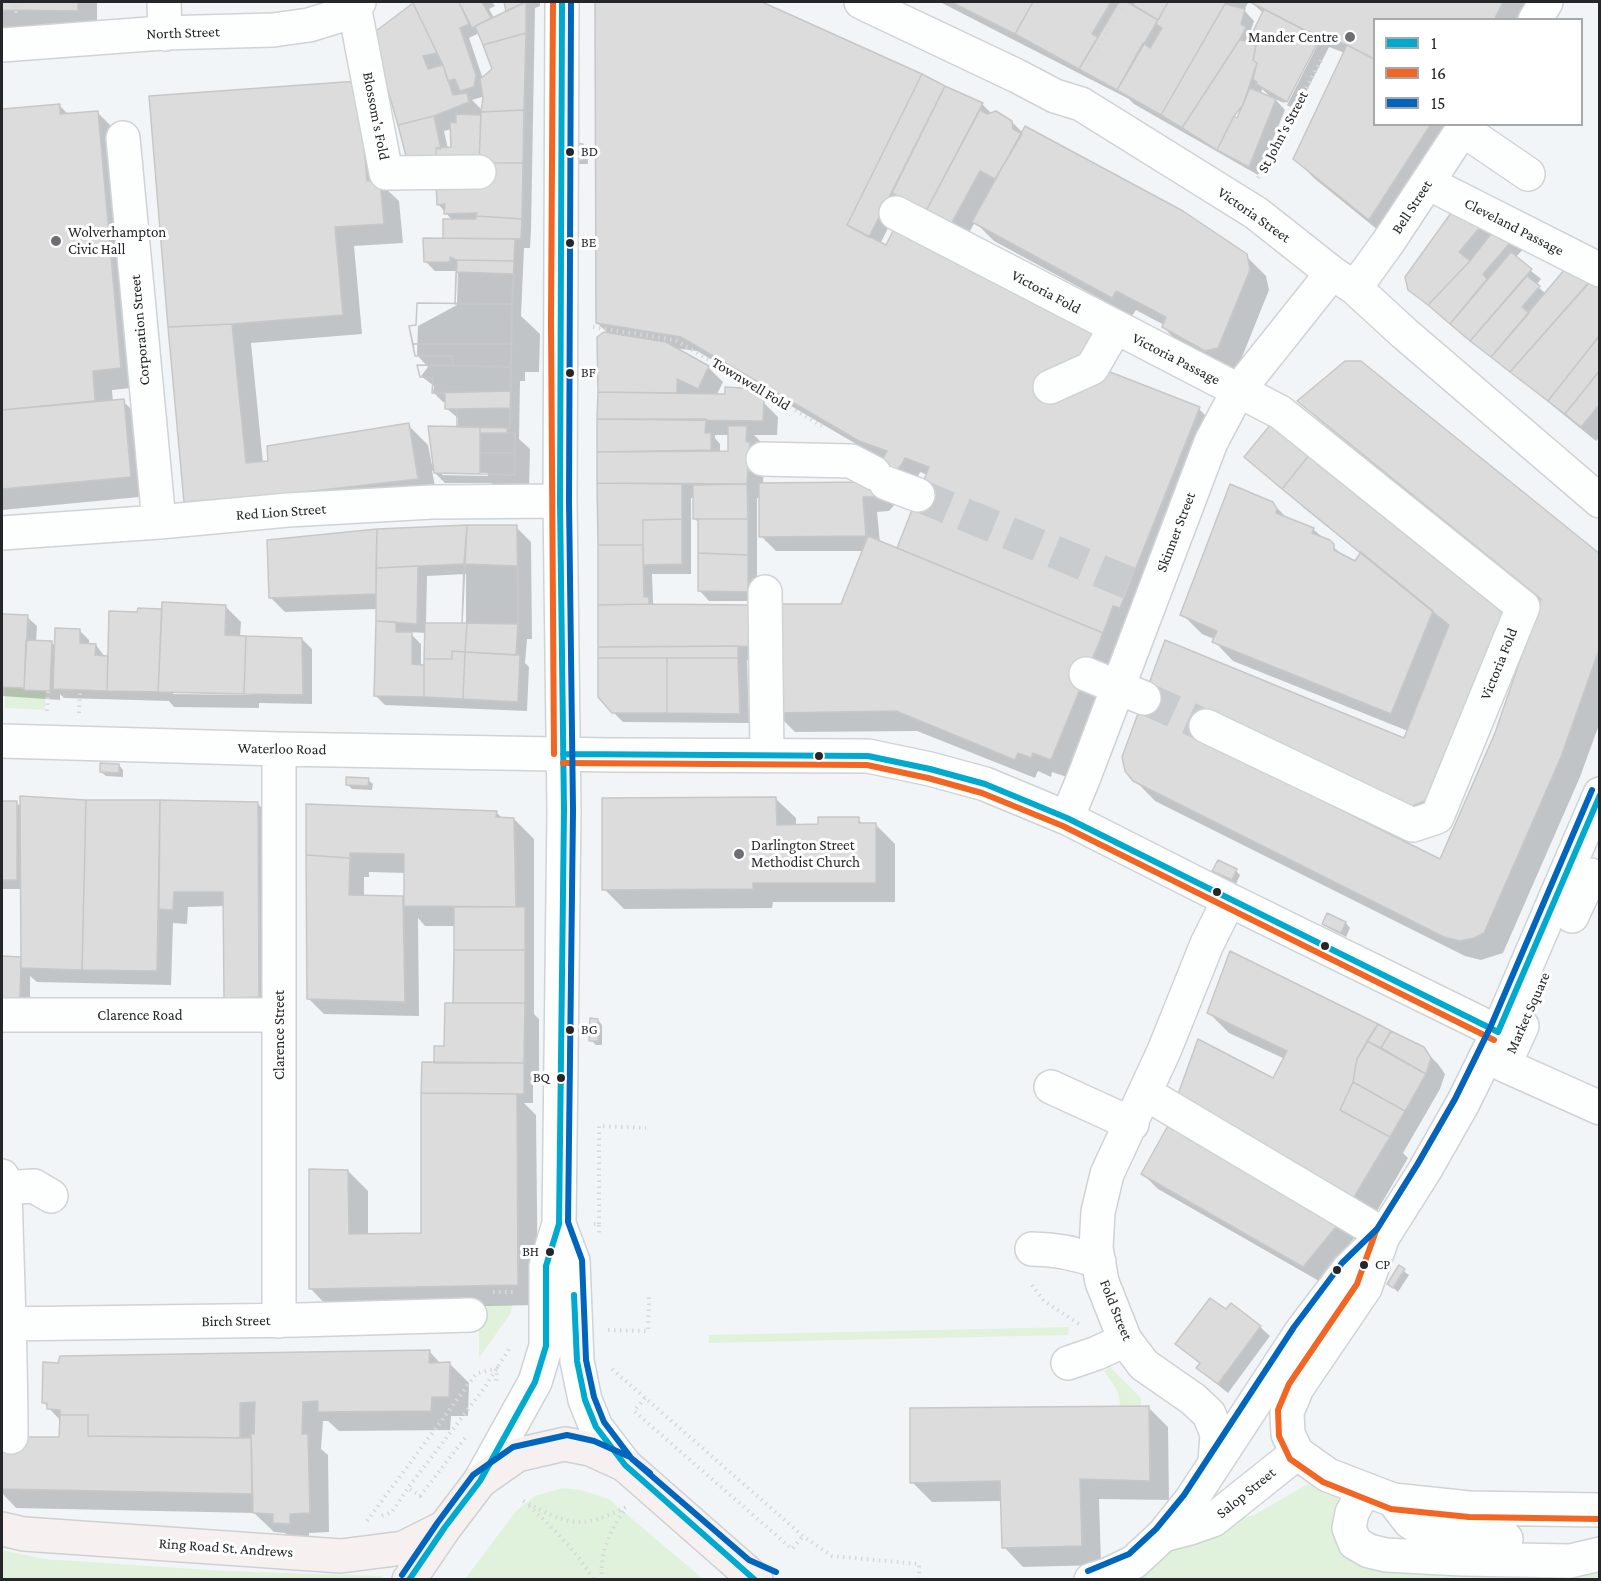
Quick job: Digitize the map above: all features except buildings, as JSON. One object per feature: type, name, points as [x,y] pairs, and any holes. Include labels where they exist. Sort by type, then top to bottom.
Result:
[{"type":"highway","points":[[409,1580],[480,1481],[518,1455],[565,1444],[590,1449],[625,1464],[757,1576]]},
{"type":"highway","name":"Ring Road St. Andrews","points":[[2,1529],[24,1534],[341,1556],[403,1548],[445,1527]]},
{"type":"street","points":[[164,2],[165,34]]},
{"type":"street","points":[[480,1481],[535,1382],[546,1346],[546,1266],[558,1224],[563,754],[560,501],[562,2]]},
{"type":"street","name":"Victoria Street","points":[[861,2],[1055,96],[1081,104],[1244,205],[1344,280],[1599,501]]},
{"type":"street","points":[[1536,18],[1546,2]]},
{"type":"street","name":"North Street","points":[[2,45],[165,34],[271,16],[309,25],[335,17],[357,3]]},
{"type":"street","name":"Blossom's Fold","points":[[357,3],[386,172],[478,172]]},
{"type":"street","points":[[1464,127],[1528,174]]},
{"type":"street","name":"Bell Street","points":[[1344,280],[1428,183],[1464,127]]},
{"type":"street","name":"Corporation Street","points":[[123,138],[159,522]]},
{"type":"street","name":"Cleveland Passage","points":[[1428,183],[1599,270]]},
{"type":"street","name":"Victoria Fold","points":[[896,213],[1115,328]]},
{"type":"street","name":"Skinner Street","points":[[1066,818],[1084,777],[1131,692],[1141,588],[1211,442],[1238,391],[1344,280]]},
{"type":"street","points":[[1050,387],[1092,368],[1115,328]]},
{"type":"street","name":"Victoria Passage","points":[[1115,328],[1238,391]]},
{"type":"street","name":"Victoria Fold","points":[[1206,726],[1413,825],[1437,817],[1523,607],[1280,412],[1238,391]]},
{"type":"street","points":[[763,459],[851,461],[896,485]]},
{"type":"street","name":"Red Lion Street","points":[[2,533],[288,510],[432,502],[560,501]]},
{"type":"street","points":[[765,592],[767,756]]},
{"type":"street","points":[[1086,674],[1131,692]]},
{"type":"street","name":"Waterloo Road","points":[[2,741],[279,750],[868,756],[985,784],[1066,818],[1498,1032]]},
{"type":"street","name":"Clarence Street","points":[[279,750],[279,1321]]},
{"type":"street","name":"Salop Street","points":[[1163,1535],[1213,1520],[1297,1453],[1288,1434],[1287,1412],[1297,1388],[1365,1288],[1384,1235],[1463,1103],[1498,1032],[1599,794]]},
{"type":"street","name":"Market Square","points":[[1599,879],[1591,875],[1504,1065],[1599,1108]]},
{"type":"street","name":"Fold Street","points":[[1215,1463],[1217,1434],[1209,1414],[1193,1399],[1115,1344],[1096,1248],[1098,1212],[1107,1174],[1132,1124],[1207,944],[1229,900]]},
{"type":"street","name":"Clarence Road","points":[[2,1016],[279,1015]]},
{"type":"street","points":[[1051,1088],[1132,1124]]},
{"type":"street","points":[[1145,1093],[1384,1235]]},
{"type":"street","points":[[11,1437],[3,1184],[34,1186],[51,1196]]},
{"type":"street","points":[[558,1224],[573,1262],[577,1361],[585,1400],[596,1427],[625,1464]]},
{"type":"street","name":"Salop Street","points":[[1091,1580],[1134,1562],[1163,1535],[1191,1500],[1301,1332],[1349,1269],[1384,1235]]},
{"type":"street","points":[[1032,1249],[1074,1252],[1099,1262]]},
{"type":"street","name":"Birch Street","points":[[6,1324],[470,1316]]},
{"type":"street","points":[[1068,1363],[1115,1344]]},
{"type":"street","points":[[1297,1453],[1328,1475],[1378,1495],[1469,1508],[1599,1510]]},
{"type":"street","points":[[1378,1495],[1410,1522],[1428,1533],[1599,1548]]},
{"type":"street","points":[[1378,1495],[1352,1513],[1348,1528],[1355,1543],[1369,1551],[1386,1555],[1462,1559],[1570,1561],[1599,1554]]},
{"type":"path","points":[[1081,104],[1083,71],[1124,2]]},
{"type":"path","name":"St John's Street","points":[[1244,205],[1322,59]]},
{"type":"path","name":"Townwell Fold","points":[[560,322],[675,340],[825,428]]},
{"type":"path","points":[[79,711],[80,690]]},
{"type":"path","points":[[47,706],[48,691]]},
{"type":"path","points":[[599,1236],[599,1126],[646,1128]]},
{"type":"path","points":[[558,1224],[599,1224]]},
{"type":"path","points":[[1032,1285],[1044,1301],[1096,1335],[1115,1344]]},
{"type":"path","points":[[600,1330],[648,1331],[649,1297]]},
{"type":"path","points":[[392,1512],[485,1387],[510,1348]]},
{"type":"path","points":[[608,1360],[612,1368],[645,1398],[803,1536],[832,1556],[919,1564],[919,1580]]},
{"type":"path","points":[[365,1525],[476,1374],[497,1368]]},
{"type":"path","points":[[645,1398],[634,1411],[677,1449],[792,1549],[803,1536]]},
{"type":"path","points":[[408,1488],[420,1496],[458,1446]]},
{"type":"path","points":[[594,1580],[582,1560],[556,1530],[523,1501],[549,1515],[573,1523],[593,1522],[627,1507],[616,1522],[605,1547],[602,1580]]},
{"type":"green space","points":[[5,687],[46,691],[45,710],[5,708]]},
{"type":"green space","points":[[479,1305],[512,1305],[511,1313],[479,1358]]},
{"type":"green space","points":[[1069,1327],[1068,1335],[709,1343],[709,1335]]},
{"type":"green space","points":[[1109,1366],[1141,1398],[1141,1406],[1120,1406],[1117,1392],[1104,1372]]},
{"type":"green space","points":[[1308,1484],[1344,1502],[1345,1546],[1600,1568],[1599,1580],[1144,1580],[1142,1577],[1175,1548],[1232,1520],[1252,1516]]},
{"type":"green space","points":[[562,1488],[581,1490],[609,1499],[703,1579],[465,1579],[516,1511],[535,1496]]},
{"type":"green space","points":[[2,1550],[44,1559],[224,1571],[383,1576],[381,1580],[2,1579]]},
{"type":"tunnel","points":[[918,495],[1129,583]]},
{"type":"tunnel","points":[[1144,698],[1206,726]]},
{"type":"transit line","name":"16","points":[[553,2],[551,322],[554,754]]},
{"type":"transit line","name":"1","points":[[409,1580],[480,1481],[535,1382],[546,1346],[546,1266],[559,1224],[564,810],[560,501],[562,2]]},
{"type":"transit line","name":"15","points":[[571,2],[569,501],[573,810],[568,1222],[582,1260],[586,1360],[594,1397],[604,1422],[632,1459],[749,1560],[776,1572]]},
{"type":"transit line","name":"1","points":[[563,754],[868,756],[985,784],[1067,818],[1498,1032]]},
{"type":"transit line","name":"16","points":[[563,763],[867,765],[982,793],[1063,826],[1494,1040]]},
{"type":"transit line","name":"15","points":[[1088,1571],[1129,1554],[1156,1529],[1184,1495],[1294,1327],[1342,1263],[1377,1229],[1455,1099],[1490,1028],[1592,790]]},
{"type":"transit line","name":"1","points":[[1498,1032],[1600,795]]},
{"type":"transit line","name":"16","points":[[1490,1028],[1455,1099],[1376,1231],[1357,1284],[1289,1384],[1278,1410],[1279,1436],[1290,1459],[1323,1482],[1391,1509],[1469,1517],[1600,1519]]},
{"type":"transit line","name":"1","points":[[574,1295],[577,1361],[585,1400],[596,1427],[625,1465],[755,1580]]},
{"type":"transit line","name":"15","points":[[402,1575],[473,1475],[513,1447],[567,1435],[594,1441],[630,1457],[650,1473]]},
{"type":"place","name":"Mander Centre","points":[[1350,37]]},
{"type":"place","name":"BD","points":[[570,152]]},
{"type":"place","name":"Wolverhampton Civic Hall","points":[[56,241]]},
{"type":"place","name":"BE","points":[[570,243]]},
{"type":"place","name":"BF","points":[[570,373]]},
{"type":"place","name":"Darlington Street Methodist Church","points":[[739,854]]},
{"type":"place","name":"BG","points":[[570,1030]]},
{"type":"place","name":"BQ","points":[[561,1078]]},
{"type":"place","name":"BH","points":[[550,1252]]},
{"type":"place","name":"CP","points":[[1364,1265]]}]
